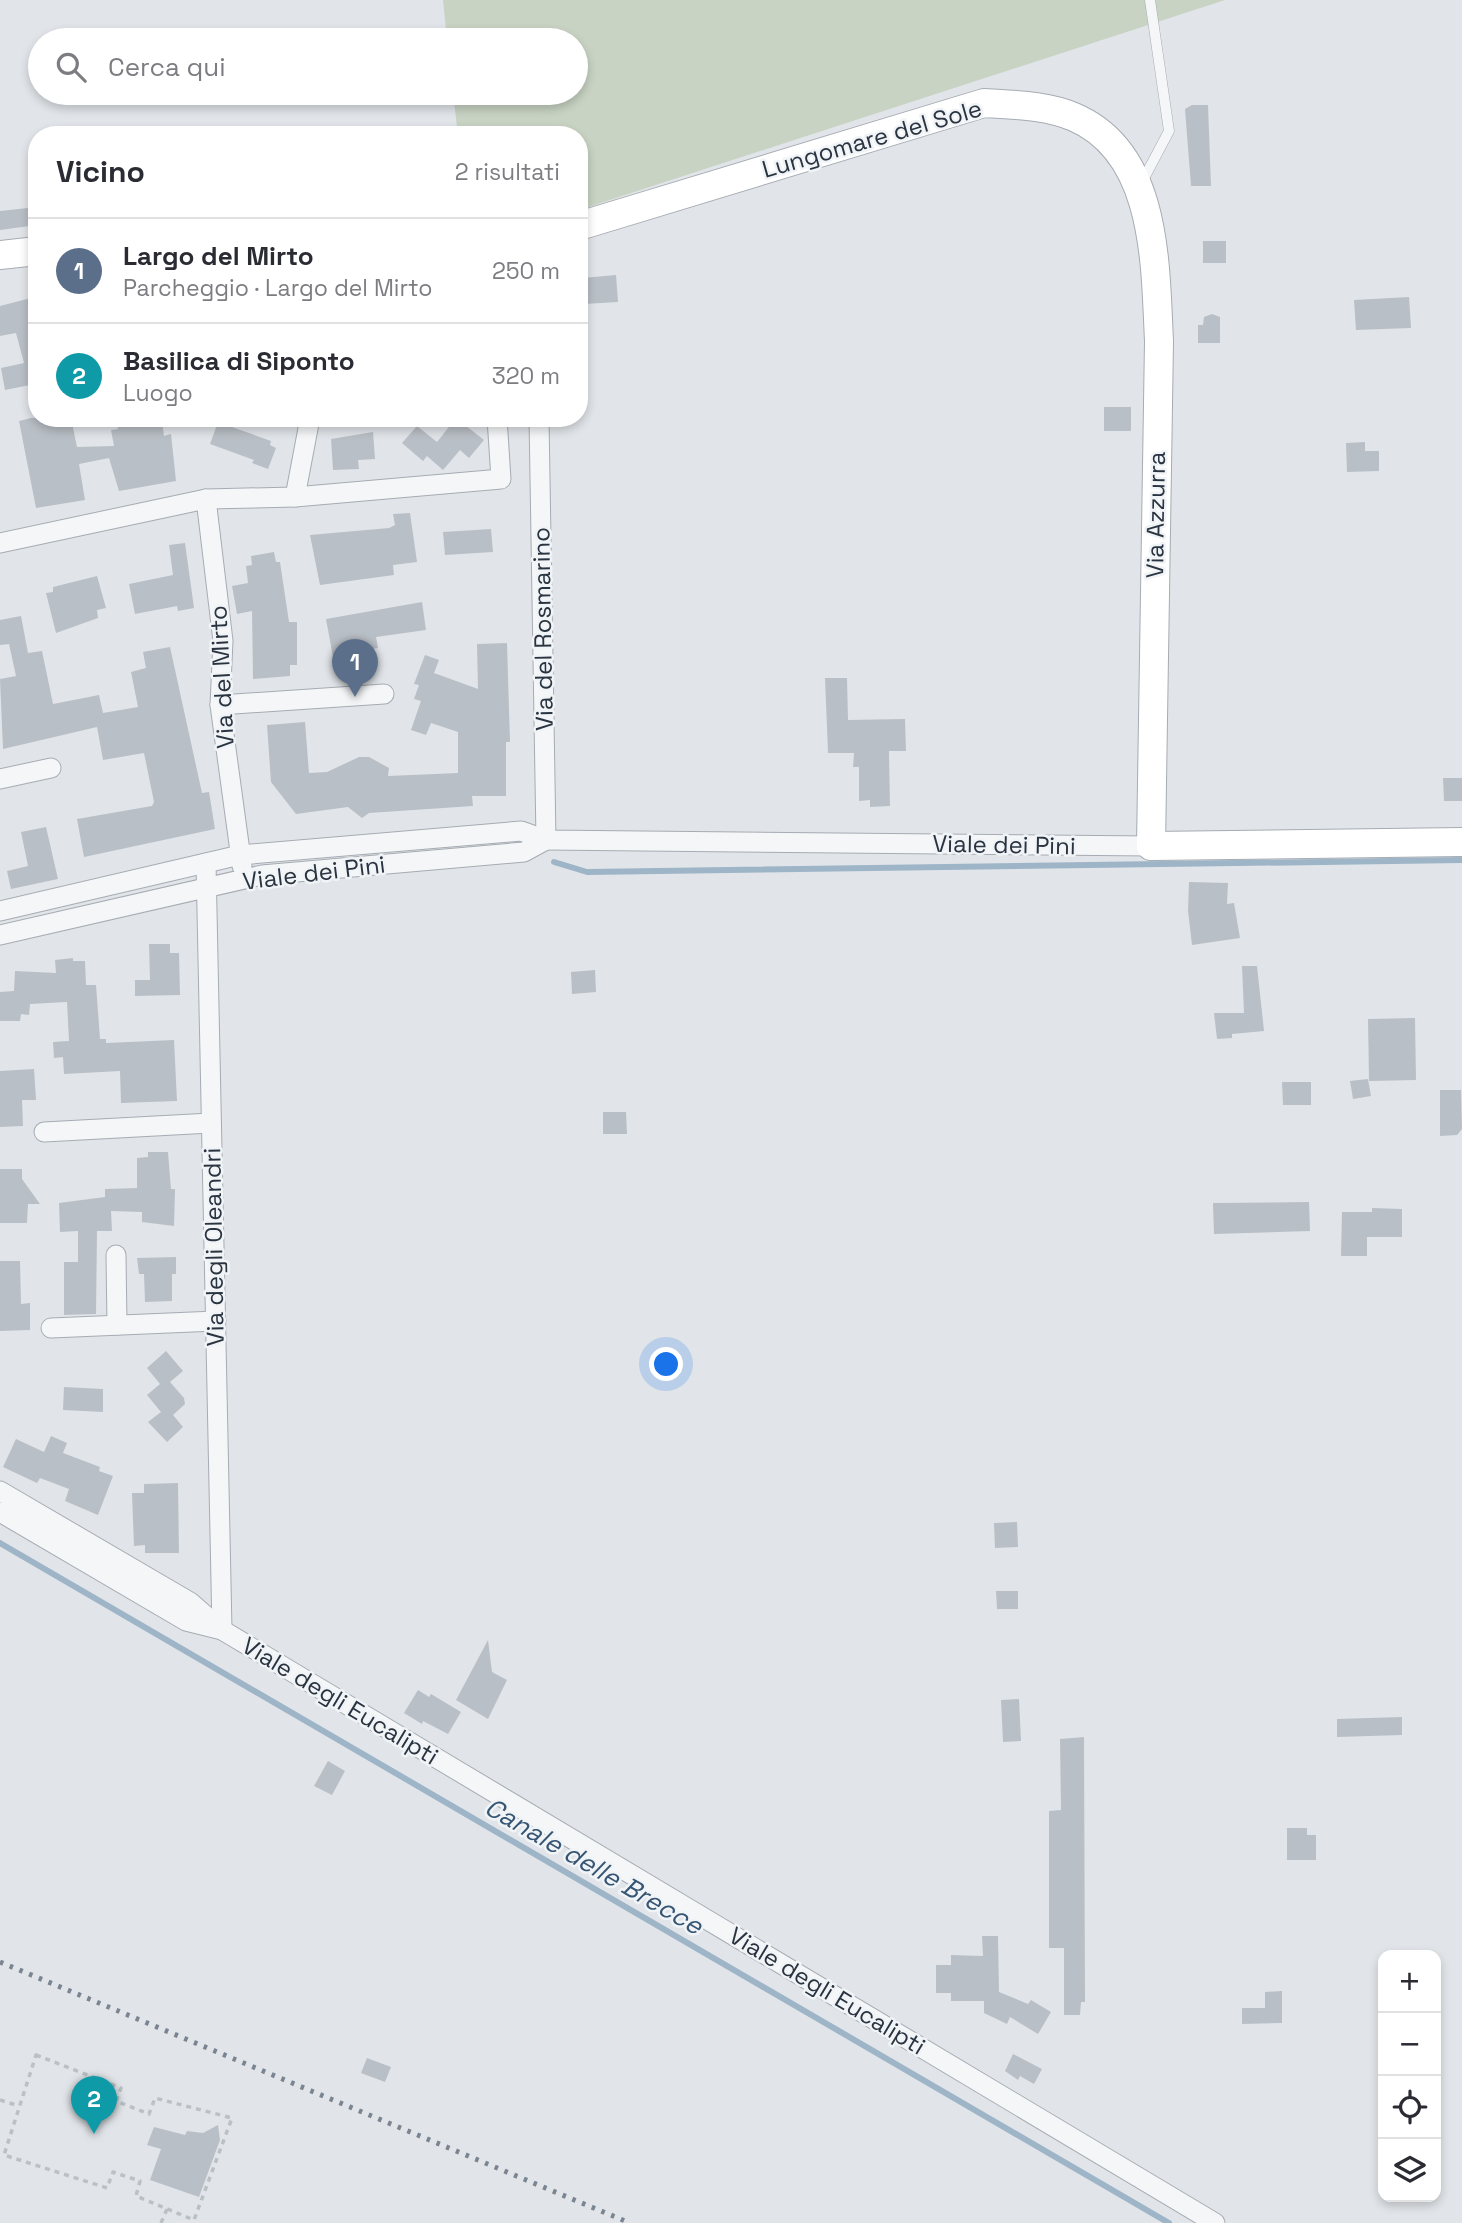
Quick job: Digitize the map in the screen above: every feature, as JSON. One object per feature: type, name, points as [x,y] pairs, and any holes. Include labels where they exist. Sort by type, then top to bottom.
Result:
[{"type":"street","name":"Lungomare del Sole","points":[[588,223],[984,103],[1032,105],[1076,117],[1115,145],[1140,186]]},
{"type":"street","name":"Via Azzurra","points":[[1140,186],[1155,271],[1159,341],[1151,846]]},
{"type":"street","points":[[0,255],[28,252]]},
{"type":"street","points":[[295,497],[308,427]]},
{"type":"street","points":[[0,543],[206,499],[295,497],[501,478],[498,427]]},
{"type":"street","name":"Via del Rosmarino","points":[[539,427],[546,840]]},
{"type":"street","name":"Via del Mirto","points":[[206,499],[223,641],[220,705],[245,881]]},
{"type":"street","points":[[220,705],[384,694]]},
{"type":"street","points":[[0,779],[51,768]]},
{"type":"street","name":"Viale dei Pini","points":[[0,911],[240,855],[521,831],[546,840],[1151,846],[1462,842]]},
{"type":"street","name":"Viale dei Pini","points":[[0,935],[262,875],[524,852],[546,840]]},
{"type":"street","name":"Via degli Oleandri","points":[[206,863],[222,1630]]},
{"type":"street","points":[[44,1132],[211,1123]]},
{"type":"street","points":[[116,1255],[117,1325]]},
{"type":"street","points":[[51,1328],[216,1321]]},
{"type":"street","name":"Viale degli Eucalipti","points":[[0,1491],[190,1602],[222,1630],[1215,2223]]},
{"type":"street","name":"Viale degli Eucalipti","points":[[0,1512],[186,1621],[222,1630]]},
{"type":"lane","points":[[1140,186],[1168,131],[1150,0]]},
{"type":"path","points":[[36,2055],[121,2088],[116,2101],[149,2114],[155,2098],[232,2118],[194,2220],[136,2196],[140,2181],[114,2172],[107,2188],[4,2155],[19,2106],[36,2055]]},
{"type":"path","points":[[0,2099],[19,2106]]},
{"type":"path","points":[[161,2223],[167,2209]]},
{"type":"green space","points":[[443,0],[1225,0],[588,207],[588,126],[457,126],[454,105],[588,105],[588,28],[446,28]]},
{"type":"building","points":[[1192,105],[1208,105],[1211,186],[1191,186],[1185,109]]},
{"type":"building","points":[[28,208],[28,226],[0,230],[0,211]]},
{"type":"building","points":[[1203,241],[1226,241],[1226,263],[1203,263]]},
{"type":"building","points":[[616,275],[618,302],[588,304],[588,277]]},
{"type":"building","points":[[1409,297],[1411,328],[1356,330],[1354,300]]},
{"type":"building","points":[[28,299],[28,385],[5,390],[1,368],[24,363],[16,333],[0,336],[0,306]]},
{"type":"building","points":[[1212,314],[1220,317],[1220,343],[1198,343],[1198,325],[1203,325],[1204,317]]},
{"type":"building","points":[[1104,407],[1131,407],[1131,431],[1104,431]]},
{"type":"building","points":[[28,419],[28,427],[73,427],[77,447],[114,446],[111,430],[118,427],[163,427],[164,436],[171,434],[176,481],[119,491],[109,458],[79,464],[85,500],[36,508],[19,421]]},
{"type":"building","points":[[216,427],[232,427],[271,441],[270,445],[276,448],[268,469],[252,463],[254,460],[210,444]]},
{"type":"building","points":[[416,427],[437,442],[449,427],[467,427],[484,440],[469,458],[460,450],[443,470],[427,456],[423,461],[402,443]]},
{"type":"building","points":[[373,432],[375,459],[358,460],[359,469],[333,470],[331,439]]},
{"type":"building","points":[[1365,442],[1365,451],[1379,451],[1379,471],[1347,472],[1346,443]]},
{"type":"building","points":[[410,513],[417,562],[393,565],[394,575],[320,585],[310,535],[389,528],[395,525],[393,514]]},
{"type":"building","points":[[491,529],[493,552],[445,555],[443,532]]},
{"type":"building","points":[[185,543],[194,608],[178,611],[177,606],[135,614],[129,584],[173,575],[169,545]]},
{"type":"building","points":[[274,552],[276,562],[280,562],[289,622],[297,622],[297,665],[290,665],[290,676],[253,679],[252,611],[237,614],[232,586],[248,583],[246,566],[252,565],[251,556]]},
{"type":"building","points":[[97,576],[106,608],[97,610],[98,618],[56,633],[46,593],[53,592],[53,587]]},
{"type":"building","points":[[422,602],[426,630],[376,637],[378,648],[372,649],[375,672],[344,677],[341,655],[333,657],[326,619]]},
{"type":"building","points":[[21,616],[28,653],[42,651],[53,704],[99,695],[103,713],[138,707],[131,672],[146,668],[143,652],[170,647],[202,793],[209,792],[215,829],[84,857],[77,819],[152,806],[154,802],[144,753],[103,760],[97,727],[3,749],[0,679],[16,676],[9,644],[0,645],[0,620]]},
{"type":"building","points":[[507,643],[510,742],[506,742],[506,796],[472,796],[473,806],[369,813],[362,818],[348,807],[296,814],[271,782],[267,725],[305,722],[309,773],[327,772],[359,757],[369,757],[389,768],[388,776],[458,773],[458,732],[431,723],[426,735],[411,730],[421,701],[414,699],[419,685],[414,684],[425,655],[439,660],[434,673],[478,689],[477,644]]},
{"type":"building","points":[[825,678],[847,678],[848,720],[905,719],[906,751],[889,751],[890,806],[870,807],[870,800],[859,801],[859,767],[853,767],[854,753],[828,753]]},
{"type":"building","points":[[1443,778],[1462,778],[1462,801],[1444,801]]},
{"type":"building","points":[[46,827],[58,879],[11,889],[7,871],[28,866],[21,832]]},
{"type":"building","points":[[1189,882],[1228,883],[1227,904],[1234,903],[1240,938],[1192,945],[1188,911]]},
{"type":"building","points":[[149,944],[170,944],[170,953],[179,953],[180,995],[135,996],[135,980],[150,980]]},
{"type":"building","points":[[73,958],[73,961],[85,961],[86,985],[96,985],[100,1039],[106,1039],[106,1043],[174,1040],[177,1101],[121,1103],[120,1071],[64,1074],[63,1057],[54,1058],[53,1042],[69,1041],[67,1002],[30,1004],[29,1015],[21,1014],[20,1021],[0,1021],[0,992],[14,991],[15,971],[56,973],[55,960]]},
{"type":"building","points":[[1242,966],[1257,966],[1264,1031],[1232,1034],[1232,1038],[1217,1039],[1214,1013],[1244,1013]]},
{"type":"building","points":[[595,970],[596,992],[572,994],[571,972]]},
{"type":"building","points":[[1415,1018],[1416,1080],[1369,1081],[1368,1019]]},
{"type":"building","points":[[34,1069],[36,1100],[22,1100],[23,1126],[0,1127],[0,1071]]},
{"type":"building","points":[[1368,1079],[1371,1096],[1353,1099],[1350,1081]]},
{"type":"building","points":[[1282,1082],[1311,1082],[1311,1105],[1283,1105]]},
{"type":"building","points":[[1440,1090],[1461,1090],[1462,1129],[1457,1135],[1440,1136]]},
{"type":"building","points":[[603,1112],[626,1112],[627,1134],[603,1134]]},
{"type":"building","points":[[148,1152],[168,1152],[171,1189],[175,1189],[174,1226],[142,1222],[142,1212],[111,1211],[112,1231],[97,1231],[96,1314],[64,1315],[64,1262],[78,1262],[78,1231],[60,1232],[59,1203],[105,1197],[105,1189],[137,1188],[137,1158],[148,1157]]},
{"type":"building","points":[[0,1169],[22,1169],[22,1179],[40,1204],[28,1204],[27,1223],[0,1223]]},
{"type":"building","points":[[1309,1202],[1310,1231],[1214,1234],[1213,1203]]},
{"type":"building","points":[[1372,1208],[1402,1209],[1402,1237],[1367,1237],[1367,1256],[1341,1256],[1342,1212],[1372,1212]]},
{"type":"building","points":[[176,1257],[176,1274],[172,1274],[172,1301],[145,1302],[144,1274],[139,1274],[137,1258]]},
{"type":"building","points":[[0,1261],[20,1261],[21,1304],[30,1303],[30,1330],[0,1331]]},
{"type":"building","points":[[166,1351],[183,1371],[170,1382],[184,1398],[185,1404],[173,1415],[183,1427],[167,1442],[148,1422],[161,1412],[147,1395],[160,1384],[147,1368]]},
{"type":"building","points":[[64,1387],[103,1389],[103,1412],[63,1410]]},
{"type":"building","points":[[51,1436],[67,1443],[63,1453],[100,1467],[99,1471],[113,1476],[98,1515],[65,1501],[69,1489],[40,1478],[37,1483],[3,1467],[16,1439],[44,1452]]},
{"type":"building","points":[[178,1483],[179,1553],[145,1553],[145,1545],[134,1546],[132,1493],[144,1493],[144,1484]]},
{"type":"building","points":[[1017,1522],[1018,1547],[995,1548],[994,1523]]},
{"type":"building","points":[[996,1591],[1018,1591],[1018,1609],[997,1609]]},
{"type":"building","points":[[488,1640],[492,1672],[507,1680],[488,1719],[456,1700]]},
{"type":"building","points":[[418,1690],[429,1697],[431,1694],[461,1712],[448,1734],[423,1721],[422,1724],[404,1713]]},
{"type":"building","points":[[1019,1699],[1021,1741],[1003,1742],[1001,1700]]},
{"type":"building","points":[[1402,1717],[1402,1735],[1337,1737],[1337,1719]]},
{"type":"building","points":[[1084,1737],[1085,2002],[1081,2002],[1080,2015],[1064,2015],[1064,1948],[1049,1948],[1049,1811],[1061,1810],[1060,1739]]},
{"type":"building","points":[[328,1761],[345,1771],[332,1795],[314,1786]]},
{"type":"building","points":[[1287,1828],[1307,1828],[1307,1835],[1316,1835],[1316,1860],[1287,1860]]},
{"type":"building","points":[[982,1936],[998,1936],[999,1992],[1028,2004],[1031,2000],[1051,2012],[1038,2034],[1010,2017],[1007,2024],[984,2013],[984,2001],[951,2001],[951,1993],[936,1993],[936,1965],[951,1965],[951,1955],[983,1956]]},
{"type":"building","points":[[1282,1991],[1282,2023],[1242,2024],[1242,2008],[1265,2008],[1265,1992]]},
{"type":"building","points":[[1013,2054],[1042,2069],[1034,2084],[1020,2076],[1018,2080],[1005,2071]]},
{"type":"building","points":[[367,2058],[391,2067],[385,2082],[361,2073]]},
{"type":"building","points":[[218,2125],[220,2140],[199,2197],[150,2180],[161,2149],[147,2145],[154,2127],[185,2135],[187,2131],[203,2133]]},
{"type":"waterway","points":[[554,862],[587,872],[1462,860]]},
{"type":"waterway","name":"Canale delle Brecce","points":[[0,1543],[1169,2223]]},
{"type":"railway","points":[[0,1962],[630,2223]]},
{"type":"place","name":"Largo del Mirto","points":[[355,697]]},
{"type":"place","name":"Basilica di Siponto","points":[[94,2134]]}]
